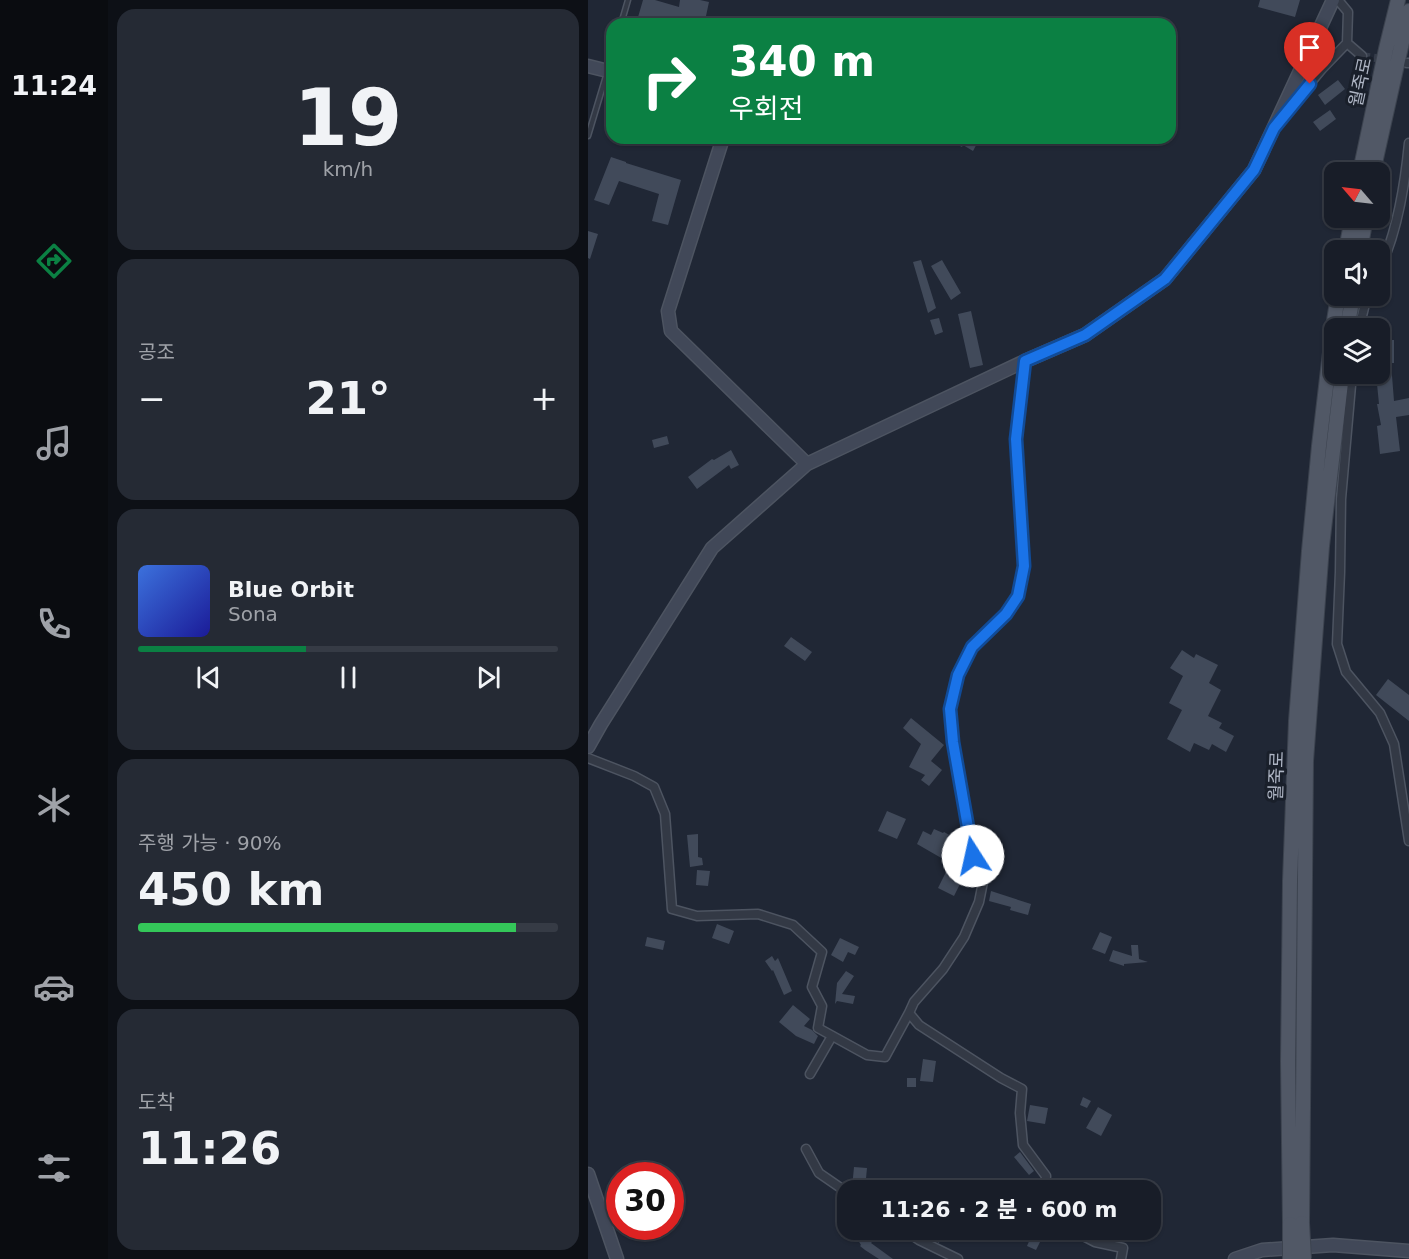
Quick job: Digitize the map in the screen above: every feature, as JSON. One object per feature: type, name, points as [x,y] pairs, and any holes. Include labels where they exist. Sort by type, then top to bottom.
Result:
[{"type":"main road","name":"월죽로","points":[[1362,162],[1398,0]]},
{"type":"main road","name":"월죽로","points":[[1375,162],[1409,11]]},
{"type":"main road","name":"월죽로","points":[[1296,1224],[1288,1062],[1296,721],[1314,493],[1337,306]]},
{"type":"main road","name":"월죽로","points":[[1290,1259],[1296,1224],[1306,761],[1322,546],[1341,384]]},
{"type":"main road","points":[[1296,1224],[1304,1259]]},
{"type":"street","points":[[588,747],[712,548],[807,464],[1085,335],[1165,279],[1254,170],[1333,0]]},
{"type":"street","points":[[1274,128],[1322,69],[1347,43],[1348,12],[1338,0]]},
{"type":"street","points":[[1347,43],[1362,56]]},
{"type":"street","points":[[588,66],[606,71]]},
{"type":"street","points":[[1390,242],[1406,176],[1409,143]]},
{"type":"street","points":[[721,144],[668,311],[671,331],[807,464]]},
{"type":"street","points":[[588,758],[634,776],[654,787],[665,814],[672,909],[697,916],[758,914],[794,926],[822,952],[812,987],[822,1006],[818,1028],[867,1055],[885,1057],[914,1002],[943,969],[964,937],[979,902],[983,882],[973,856],[953,742],[950,709],[958,675],[972,647],[1006,614],[1018,596],[1024,566],[1016,439],[1025,361]]},
{"type":"street","points":[[1351,384],[1341,499],[1337,644],[1346,672],[1380,712],[1394,744],[1409,841]]},
{"type":"street","points":[[909,1012],[919,1025],[1022,1089],[1020,1113],[1023,1145],[1046,1176],[1046,1180]]},
{"type":"street","points":[[810,1074],[832,1036]]},
{"type":"street","points":[[806,1149],[819,1173],[837,1185]]},
{"type":"street","points":[[588,1174],[617,1259]]},
{"type":"street","points":[[921,1240],[958,1259]]},
{"type":"street","points":[[1091,1240],[1122,1248],[1121,1259]]},
{"type":"street","points":[[1235,1259],[1262,1250],[1333,1245],[1409,1251]]},
{"type":"lane","points":[[623,18],[628,0]]},
{"type":"lane","points":[[588,136],[606,84]]},
{"type":"building","points":[[643,0],[655,0],[679,7],[680,0],[700,0],[709,2],[706,16],[713,18],[638,18]]},
{"type":"building","points":[[1260,0],[1300,0],[1295,17],[1258,7]]},
{"type":"building","points":[[1338,80],[1345,89],[1325,105],[1318,95]]},
{"type":"building","points":[[1330,110],[1336,119],[1320,131],[1313,122]]},
{"type":"building","points":[[956,144],[977,144],[973,151],[963,145],[962,147]]},
{"type":"building","points":[[611,157],[681,180],[668,225],[652,221],[659,194],[619,181],[609,205],[594,200]]},
{"type":"building","points":[[588,231],[598,234],[590,259],[588,258]]},
{"type":"building","points":[[921,260],[936,308],[928,313],[913,262]]},
{"type":"building","points":[[942,260],[961,293],[951,300],[931,266]]},
{"type":"building","points":[[971,311],[983,365],[970,368],[958,314]]},
{"type":"building","points":[[939,318],[943,332],[935,335],[930,320]]},
{"type":"building","points":[[1390,340],[1394,340],[1394,363],[1391,363],[1394,401],[1409,398],[1409,415],[1396,417],[1400,451],[1380,454],[1377,426],[1381,425],[1377,404],[1379,404],[1377,384],[1390,384]]},
{"type":"building","points":[[667,436],[669,444],[654,448],[652,440]]},
{"type":"building","points":[[731,450],[739,465],[731,469],[729,465],[697,489],[688,477],[712,459]]},
{"type":"building","points":[[791,637],[812,652],[805,661],[784,646]]},
{"type":"building","points":[[1182,650],[1194,658],[1196,654],[1218,665],[1209,683],[1221,690],[1208,716],[1222,723],[1219,728],[1234,736],[1226,752],[1212,744],[1209,750],[1194,743],[1190,752],[1167,739],[1182,710],[1169,703],[1183,676],[1170,668]]},
{"type":"building","points":[[1388,679],[1409,695],[1409,721],[1376,695]]},
{"type":"building","points":[[911,718],[944,745],[931,761],[942,770],[929,786],[921,780],[925,775],[909,767],[921,744],[903,728]]},
{"type":"building","points":[[887,811],[906,819],[897,839],[878,831]]},
{"type":"building","points":[[934,829],[955,838],[943,859],[917,844],[923,831],[931,835]]},
{"type":"building","points":[[698,834],[698,857],[702,858],[703,865],[690,867],[687,835]]},
{"type":"building","points":[[961,858],[968,861],[971,872],[967,870],[954,896],[938,888],[947,870],[953,873]]},
{"type":"building","points":[[697,870],[710,871],[708,886],[696,885]]},
{"type":"building","points":[[991,891],[1031,904],[1028,915],[989,901]]},
{"type":"building","points":[[717,924],[734,931],[729,944],[712,938]]},
{"type":"building","points":[[1100,932],[1112,937],[1105,954],[1092,949]]},
{"type":"building","points":[[647,937],[665,941],[663,950],[645,946]]},
{"type":"building","points":[[840,938],[859,947],[855,955],[848,952],[843,962],[831,955]]},
{"type":"building","points":[[1131,945],[1138,945],[1139,959],[1148,962],[1124,964],[1124,966],[1109,961],[1113,950],[1132,956]]},
{"type":"building","points":[[772,956],[775,961],[778,958],[792,991],[784,995],[773,970],[765,961]]},
{"type":"building","points":[[846,971],[854,976],[842,994],[855,996],[853,1004],[837,1001],[835,1004],[837,983]]},
{"type":"building","points":[[793,1005],[810,1019],[804,1026],[818,1036],[814,1044],[796,1036],[779,1022]]},
{"type":"building","points":[[923,1059],[936,1061],[933,1082],[920,1081]]},
{"type":"building","points":[[907,1078],[916,1078],[916,1087],[907,1087]]},
{"type":"building","points":[[1083,1097],[1091,1101],[1087,1108],[1080,1105]]},
{"type":"building","points":[[1030,1105],[1048,1108],[1045,1124],[1027,1121]]},
{"type":"building","points":[[1098,1107],[1112,1115],[1101,1136],[1086,1128]]},
{"type":"building","points":[[1020,1152],[1034,1171],[1029,1175],[1014,1157]]},
{"type":"building","points":[[854,1167],[867,1168],[866,1180],[853,1180]]},
{"type":"building","points":[[858,1240],[870,1240],[893,1259],[879,1259]]},
{"type":"building","points":[[1030,1240],[1041,1240],[1036,1250],[1027,1246]]},
{"type":"tunnel","points":[[1362,56],[1389,60]]},
{"type":"route","points":[[973,856],[953,742],[950,709],[958,675],[972,647],[1006,614],[1018,596],[1024,566],[1016,439],[1025,361],[1085,335],[1165,279],[1254,170],[1274,128],[1310,84]]}]
